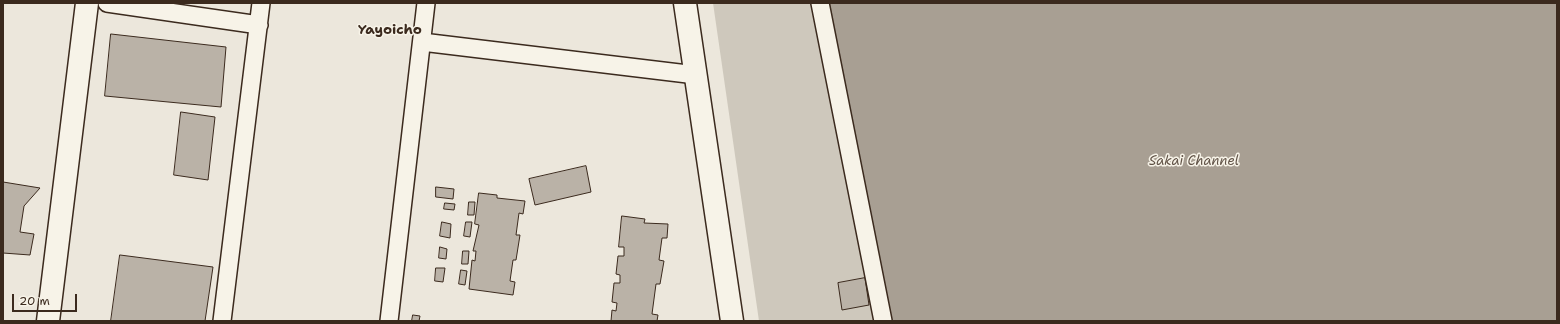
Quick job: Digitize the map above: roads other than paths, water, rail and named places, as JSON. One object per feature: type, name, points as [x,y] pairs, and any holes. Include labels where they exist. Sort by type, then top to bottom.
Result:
[{"type":"street","points":[[48,321],[87,3]]},
{"type":"street","points":[[106,3],[259,25]]},
{"type":"street","points":[[222,321],[261,3]]},
{"type":"street","points":[[389,321],[426,3]]},
{"type":"street","points":[[685,3],[732,321]]},
{"type":"street","points":[[820,3],[883,321]]},
{"type":"street","points":[[422,42],[696,75]]},
{"type":"water","name":"Sakai Channel","points":[[830,3],[1557,3],[1557,321],[892,321]]},
{"type":"district","name":"Yayoicho","points":[[390,30]]}]
